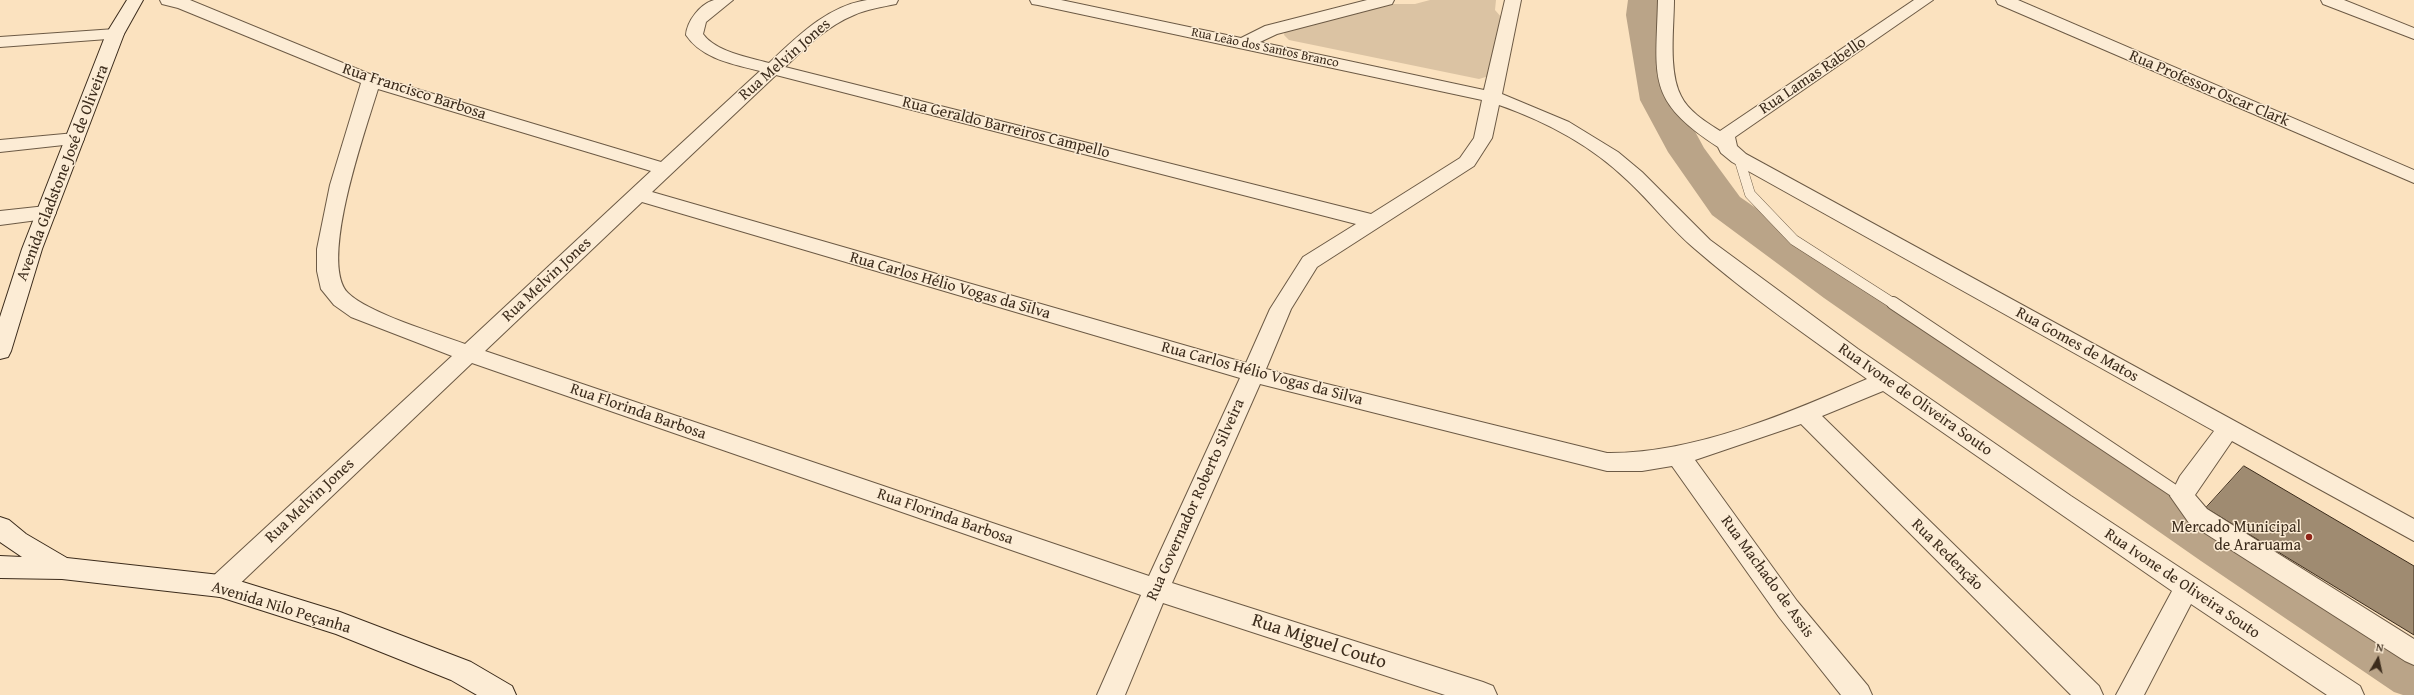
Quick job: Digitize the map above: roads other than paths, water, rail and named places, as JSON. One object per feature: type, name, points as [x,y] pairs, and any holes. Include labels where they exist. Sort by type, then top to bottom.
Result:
[{"type":"street","name":"Avenida Gladstone José de Oliveira","points":[[0,351],[32,250],[115,34],[135,0]]},
{"type":"street","name":"Rua Francisco Barbosa","points":[[168,0],[184,4],[371,81],[664,169]]},
{"type":"street","name":"Rua Geraldo Barreiros Campello","points":[[725,0],[700,18],[694,27],[693,34],[699,43],[712,51],[772,69],[1372,221]]},
{"type":"street","name":"Rua Melvin Jones","points":[[220,586],[467,353],[639,195],[664,169],[772,69],[821,26],[835,17],[853,10],[890,0]]},
{"type":"street","name":"Rua Leão dos Santos Branco","points":[[1038,0],[1492,97]]},
{"type":"street","points":[[1243,44],[1271,30],[1386,0]]},
{"type":"street","name":"Rua Governador Roberto Silveira","points":[[1111,695],[1155,589],[1254,374],[1284,300],[1295,280],[1310,262],[1372,221],[1467,162],[1483,138],[1513,0]]},
{"type":"street","name":"Rua Gomes de Matos","points":[[1666,0],[1667,71],[1671,95],[1693,121],[1732,151],[2228,429],[2414,531]]},
{"type":"street","name":"Rua Lamas Rabello","points":[[1732,151],[1727,134],[1925,0]]},
{"type":"street","name":"Rua Professor Oscar Clark","points":[[2004,0],[2414,177]]},
{"type":"street","points":[[2329,0],[2414,34]]},
{"type":"street","points":[[0,42],[115,34]]},
{"type":"street","name":"Rua Florinda Barbosa","points":[[371,81],[340,185],[327,249],[327,271],[332,289],[342,300],[359,312],[467,353],[1155,589]]},
{"type":"street","name":"Rua Ivone de Oliveira Souto","points":[[1492,97],[1538,112],[1610,157],[1627,170],[1669,214],[1713,254],[1884,381],[2186,587],[2350,695]]},
{"type":"street","points":[[0,146],[75,139]]},
{"type":"street","name":"Rua Carlos Hélio Vogas da Silva","points":[[639,195],[1254,374],[1607,462],[1648,463],[1679,457],[1806,415],[1884,381]]},
{"type":"street","points":[[0,218],[46,214]]},
{"type":"street","name":"Rua Redenção","points":[[1806,415],[2089,695]]},
{"type":"street","points":[[2228,429],[2188,482],[2182,496],[2198,516],[2414,653]]},
{"type":"street","name":"Rua Machado de Assis","points":[[1679,457],[1788,609],[1858,695]]},
{"type":"street","points":[[0,527],[17,541],[62,568]]},
{"type":"street","name":"Avenida Nilo Peçanha","points":[[0,567],[62,568],[220,586],[354,630],[461,671],[502,695]]},
{"type":"street","points":[[2130,695],[2186,587]]},
{"type":"street","name":"Rua Miguel Couto","points":[[1155,589],[1474,694]]},
{"type":"lane","points":[[1732,151],[1750,194],[1794,240],[1917,319],[2182,496]]},
{"type":"waterway","points":[[1645,0],[1643,15],[1659,100],[1687,152],[1726,206],[1839,287],[2219,546],[2414,674]]},
{"type":"place","name":"Mercado Municipal de Araruama","points":[[2309,537]]}]
